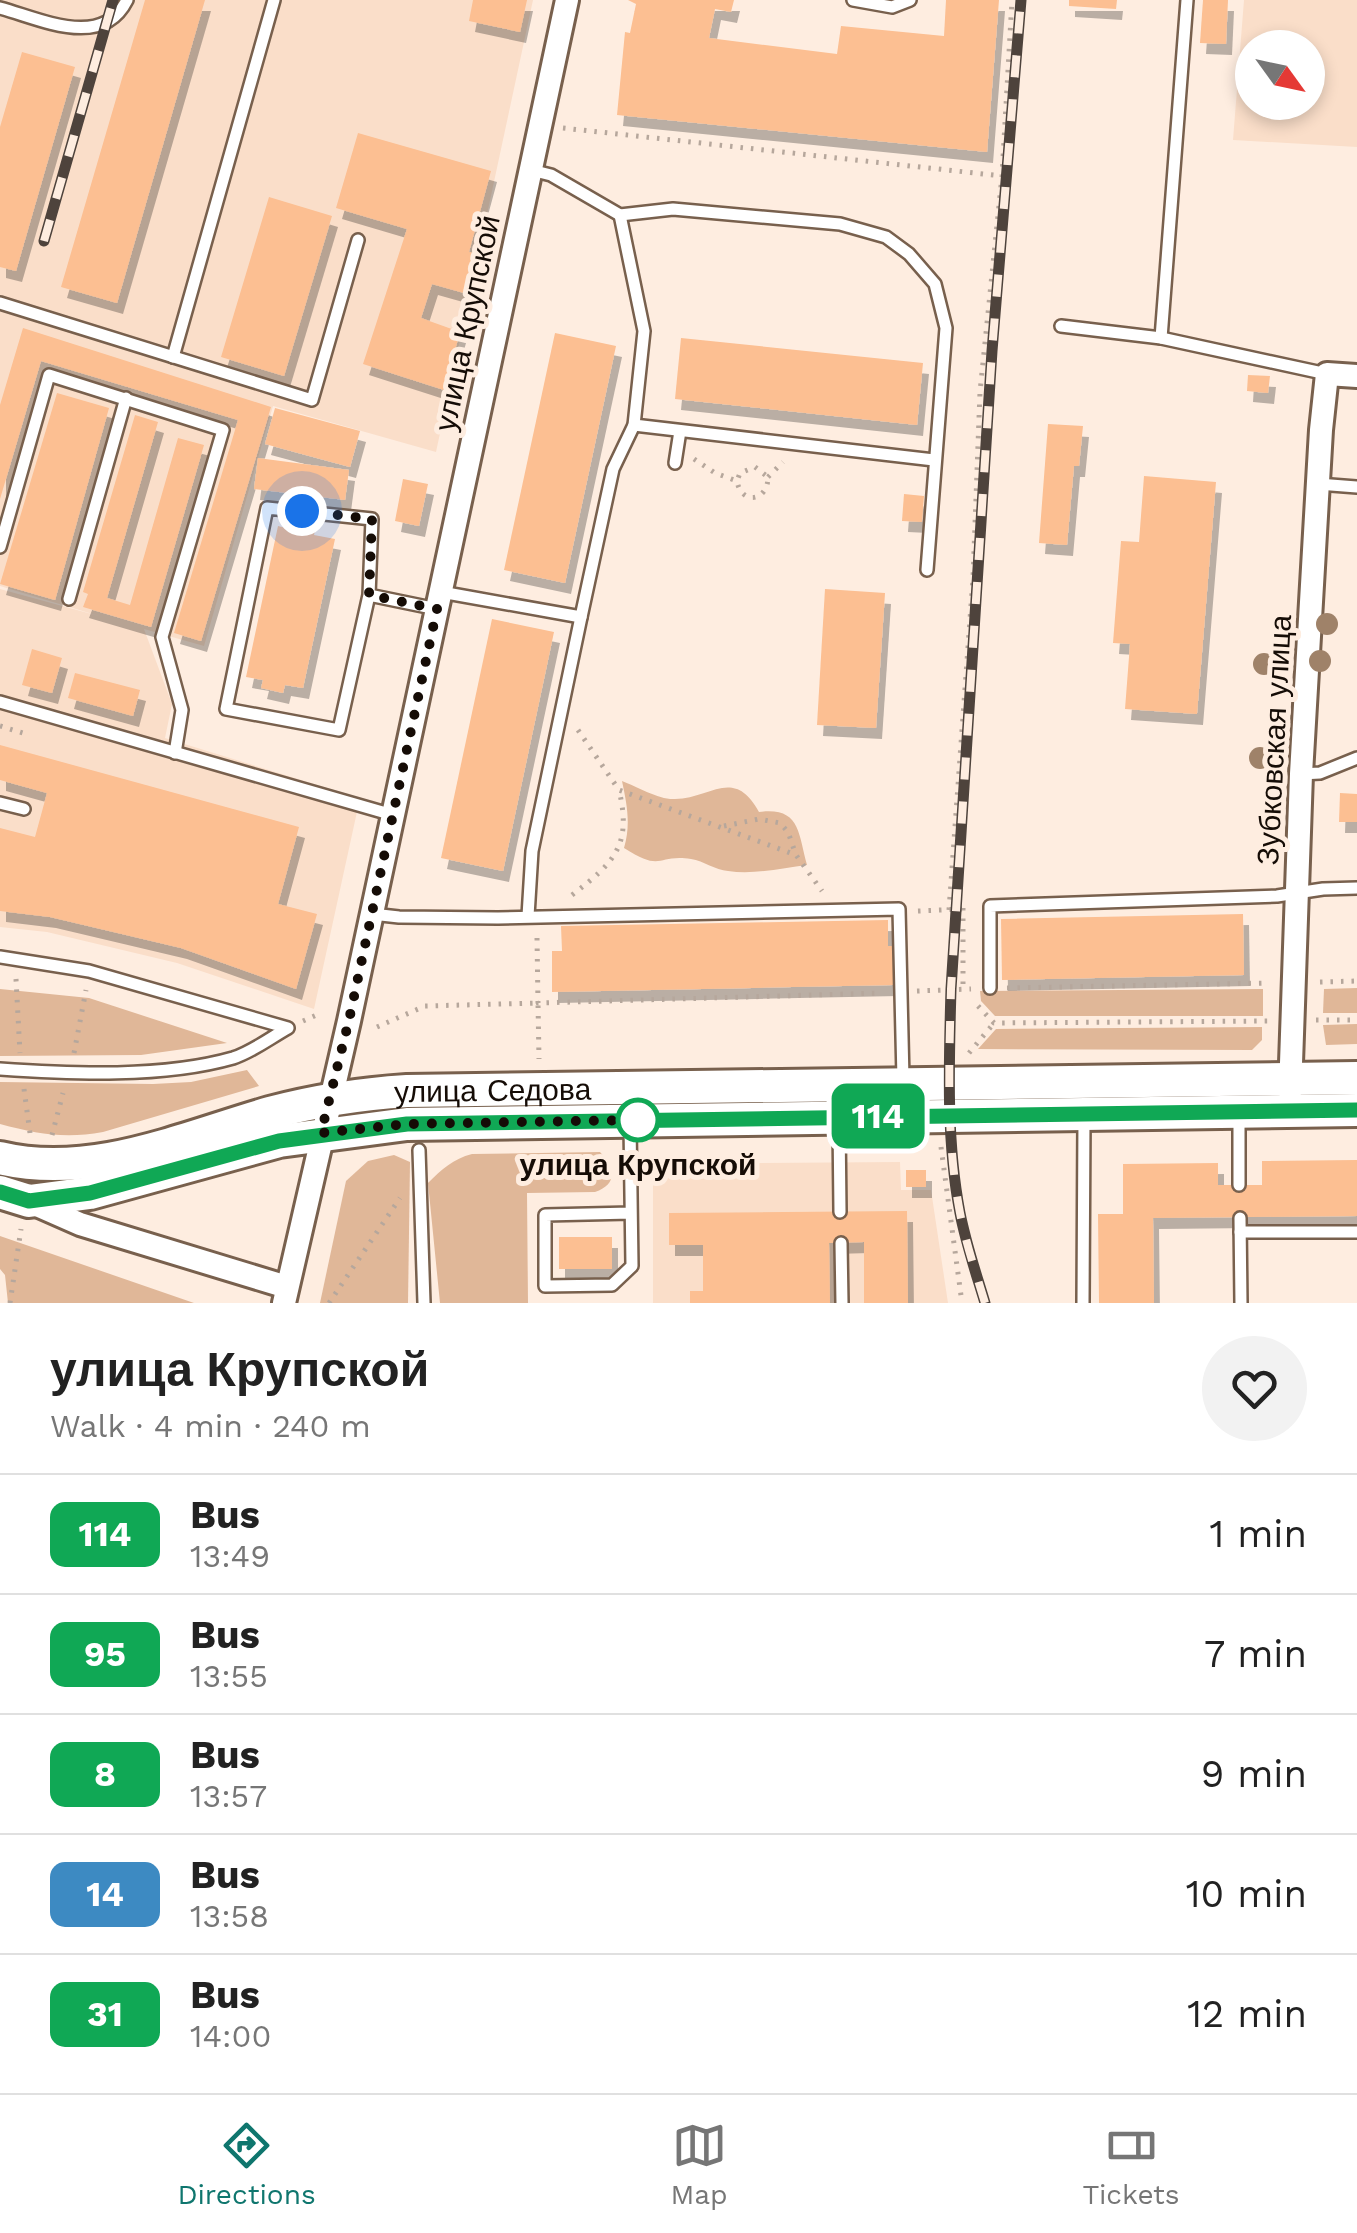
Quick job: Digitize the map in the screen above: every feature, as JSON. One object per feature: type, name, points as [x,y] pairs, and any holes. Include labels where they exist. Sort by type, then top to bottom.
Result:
[{"type":"main road","name":"улица Седова","points":[[17,1207],[122,1186],[279,1141],[407,1124],[1239,1111],[1357,1078]]},
{"type":"main road","name":"улица Седова","points":[[0,1158],[39,1166],[88,1163],[329,1099],[407,1091],[903,1084],[1290,1095],[1357,1110]]},
{"type":"street","name":"улица Крупской","points":[[285,1295],[372,914],[567,0]]},
{"type":"street","points":[[1327,374],[1357,376]]},
{"type":"street","name":"Зубковская улица","points":[[1290,1095],[1301,774],[1327,374]]},
{"type":"street","points":[[17,1207],[80,1224],[285,1295]]},
{"type":"lane","points":[[0,8],[83,30],[106,24],[127,0]]},
{"type":"lane","points":[[173,357],[274,0]]},
{"type":"lane","points":[[853,0],[892,7],[910,0]]},
{"type":"lane","points":[[1160,338],[1188,0]]},
{"type":"lane","points":[[531,170],[550,175],[620,215],[673,209],[840,224],[886,238],[909,254],[935,284],[946,328],[927,570]]},
{"type":"lane","points":[[537,916],[532,851],[613,469],[634,425],[644,331],[620,215]]},
{"type":"lane","points":[[0,303],[312,400],[358,240]]},
{"type":"lane","points":[[1060,326],[1160,338],[1327,374]]},
{"type":"lane","points":[[0,547],[49,376],[224,430],[162,637],[182,710],[175,753]]},
{"type":"lane","points":[[68,599],[126,398]]},
{"type":"lane","points":[[634,425],[680,437],[934,460]]},
{"type":"lane","points":[[675,463],[680,437]]},
{"type":"lane","points":[[1318,484],[1357,487]]},
{"type":"lane","points":[[267,508],[372,519],[369,595],[339,730],[226,709],[267,508]]},
{"type":"lane","points":[[369,595],[581,616]]},
{"type":"lane","points":[[0,718],[2,702],[393,815]]},
{"type":"lane","points":[[1301,774],[1320,773],[1357,758]]},
{"type":"lane","points":[[0,803],[24,809]]},
{"type":"lane","points":[[990,988],[990,906],[1296,895],[1357,888]]},
{"type":"lane","points":[[372,914],[399,918],[899,909],[903,1084]]},
{"type":"lane","points":[[0,957],[89,971],[288,1028],[237,1057],[190,1067],[0,1068]]},
{"type":"lane","points":[[1239,1111],[1240,1185]]},
{"type":"lane","points":[[1083,1303],[1084,1113]]},
{"type":"lane","points":[[839,1116],[840,1212]]},
{"type":"lane","points":[[630,1120],[632,1266],[612,1285],[546,1286],[545,1215],[631,1213]]},
{"type":"lane","points":[[419,1150],[424,1303]]},
{"type":"lane","points":[[1240,1218],[1240,1303]]},
{"type":"lane","points":[[1240,1232],[1357,1232]]},
{"type":"lane","points":[[841,1243],[842,1303]]},
{"type":"path","points":[[949,910],[973,578],[980,392],[1002,176],[1012,0]]},
{"type":"path","points":[[540,126],[1002,176]]},
{"type":"path","points":[[680,437],[704,467],[737,480]]},
{"type":"path","points":[[755,467],[768,477],[768,486],[763,495],[754,498],[738,490],[737,480],[747,468],[755,467]]},
{"type":"path","points":[[539,1062],[537,916],[601,873],[612,860],[625,830],[620,790],[562,707]]},
{"type":"path","points":[[620,790],[796,855]]},
{"type":"path","points":[[721,827],[769,818],[780,823],[788,832],[796,855],[835,910]]},
{"type":"path","points":[[899,909],[990,906]]},
{"type":"path","points":[[962,908],[963,990]]},
{"type":"path","points":[[1318,982],[1357,982]]},
{"type":"path","points":[[376,1027],[425,1006],[1269,983]]},
{"type":"path","points":[[1316,1020],[1357,1020]]},
{"type":"path","points":[[967,1055],[994,1023],[1268,1021]]},
{"type":"path","points":[[941,1144],[962,1303]]},
{"type":"path","points":[[330,1303],[418,1170]]},
{"type":"path","points":[[10,1303],[17,1207]]},
{"type":"shaded area","points":[[0,0],[533,0],[436,452],[273,406],[204,646],[144,629],[172,704],[165,738],[360,798],[314,1009],[177,963],[47,932],[0,927],[0,589],[99,616],[0,586]]},
{"type":"shaded area","points":[[1244,0],[1357,0],[1357,147],[1233,140],[1235,115],[1235,120],[1325,120],[1325,30],[1242,30]]},
{"type":"shaded area","points":[[622,781],[669,799],[721,788],[740,791],[759,812],[772,811],[790,818],[799,832],[807,865],[738,872],[691,859],[646,860],[624,848],[628,823]]},
{"type":"shaded area","points":[[1357,988],[1357,1013],[1323,1013],[1324,989]]},
{"type":"shaded area","points":[[0,989],[89,998],[227,1043],[141,1055],[0,1056]]},
{"type":"shaded area","points":[[1263,989],[1263,1016],[995,1016],[981,1001],[980,991]]},
{"type":"shaded area","points":[[1357,1024],[1357,1044],[1326,1045],[1323,1025]]},
{"type":"shaded area","points":[[1262,1027],[1262,1040],[1252,1050],[978,1049],[996,1029]]},
{"type":"shaded area","points":[[247,1070],[259,1086],[103,1132],[51,1134],[0,1124],[0,1082],[153,1084],[191,1082]]},
{"type":"shaded area","points":[[600,1152],[612,1175],[602,1189],[527,1193],[528,1303],[440,1303],[428,1183],[433,1178],[453,1162],[472,1154]]},
{"type":"shaded area","points":[[394,1155],[410,1162],[408,1303],[320,1303],[346,1181],[368,1161]]},
{"type":"shaded area","points":[[900,1162],[901,1190],[931,1190],[948,1303],[653,1303],[653,1164]]},
{"type":"shaded area","points":[[0,1236],[194,1303],[8,1303],[5,1275],[0,1269]]},
{"type":"building","points":[[145,0],[205,0],[117,303],[61,287]]},
{"type":"building","points":[[473,0],[527,0],[520,32],[469,21]]},
{"type":"building","points":[[628,0],[734,0],[731,12],[715,9],[709,38],[837,54],[841,26],[944,36],[946,0],[999,0],[987,152],[617,115],[625,32],[630,33],[636,4]]},
{"type":"building","points":[[1069,0],[1117,0],[1116,9],[1069,6]]},
{"type":"building","points":[[1203,0],[1228,0],[1226,44],[1200,43]]},
{"type":"building","points":[[22,52],[75,67],[16,271],[0,267],[0,127]]},
{"type":"building","points":[[358,133],[491,171],[469,252],[474,253],[464,293],[432,284],[421,318],[460,332],[444,390],[363,364],[407,229],[336,208]]},
{"type":"building","points":[[269,197],[332,216],[284,376],[221,357]]},
{"type":"building","points":[[23,328],[271,407],[201,641],[174,633],[238,420],[41,361],[0,499],[0,405]]},
{"type":"building","points":[[555,333],[616,346],[565,583],[504,570]]},
{"type":"building","points":[[681,338],[923,363],[917,425],[675,399]]},
{"type":"building","points":[[1248,375],[1270,376],[1268,393],[1247,391]]},
{"type":"building","points":[[57,393],[109,408],[55,600],[0,584]]},
{"type":"building","points":[[275,408],[360,431],[350,467],[265,444]]},
{"type":"building","points":[[135,415],[158,422],[107,598],[130,605],[178,438],[204,445],[151,627],[83,607],[88,594],[83,592]]},
{"type":"building","points":[[1048,424],[1083,426],[1079,466],[1074,466],[1067,545],[1039,543]]},
{"type":"building","points":[[258,458],[349,470],[345,500],[254,489]]},
{"type":"building","points":[[1144,476],[1216,482],[1197,714],[1125,709],[1130,644],[1113,643],[1121,541],[1139,542]]},
{"type":"building","points":[[403,479],[428,484],[419,526],[395,521]]},
{"type":"building","points":[[904,494],[924,496],[922,522],[902,521]]},
{"type":"building","points":[[296,523],[316,527],[314,535],[335,539],[303,688],[285,685],[283,693],[261,688],[263,680],[246,677],[278,526],[294,530]]},
{"type":"building","points":[[825,589],[885,593],[876,728],[817,725]]},
{"type":"building","points":[[492,619],[554,632],[503,871],[441,858]]},
{"type":"building","points":[[32,649],[62,658],[52,693],[22,685]]},
{"type":"building","points":[[75,673],[140,690],[133,716],[68,698]]},
{"type":"building","points":[[0,745],[299,827],[278,904],[317,914],[296,989],[181,948],[50,917],[0,911],[0,828],[35,837],[47,793],[0,780]]},
{"type":"building","points":[[1340,793],[1357,794],[1357,822],[1339,822]]},
{"type":"building","points":[[1243,914],[1244,975],[1002,980],[1001,919]]},
{"type":"building","points":[[888,920],[893,985],[552,992],[552,951],[562,951],[561,926]]},
{"type":"building","points":[[1357,1160],[1357,1216],[1153,1218],[1154,1303],[1099,1303],[1098,1214],[1123,1214],[1123,1164],[1218,1163],[1218,1185],[1262,1185],[1262,1161]]},
{"type":"building","points":[[906,1170],[926,1170],[926,1187],[906,1187]]},
{"type":"building","points":[[907,1211],[908,1303],[864,1303],[864,1242],[829,1243],[830,1303],[690,1303],[690,1291],[703,1291],[703,1245],[669,1245],[669,1213]]},
{"type":"building","points":[[559,1237],[612,1237],[612,1269],[559,1269]]},
{"type":"railway","points":[[44,241],[113,0]]},
{"type":"railway","points":[[985,1303],[962,1225],[952,1158],[951,989],[992,351],[1021,0]]},
{"type":"bus line","name":"114","points":[[0,1192],[29,1201],[90,1193],[279,1141],[407,1124],[1357,1110]]},
{"type":"place","name":"улица Крупской","points":[[638,1120]]},
{"type":"route","points":[[302,511],[372,519],[369,595],[437,609],[321,1133],[407,1124],[638,1120]]}]
